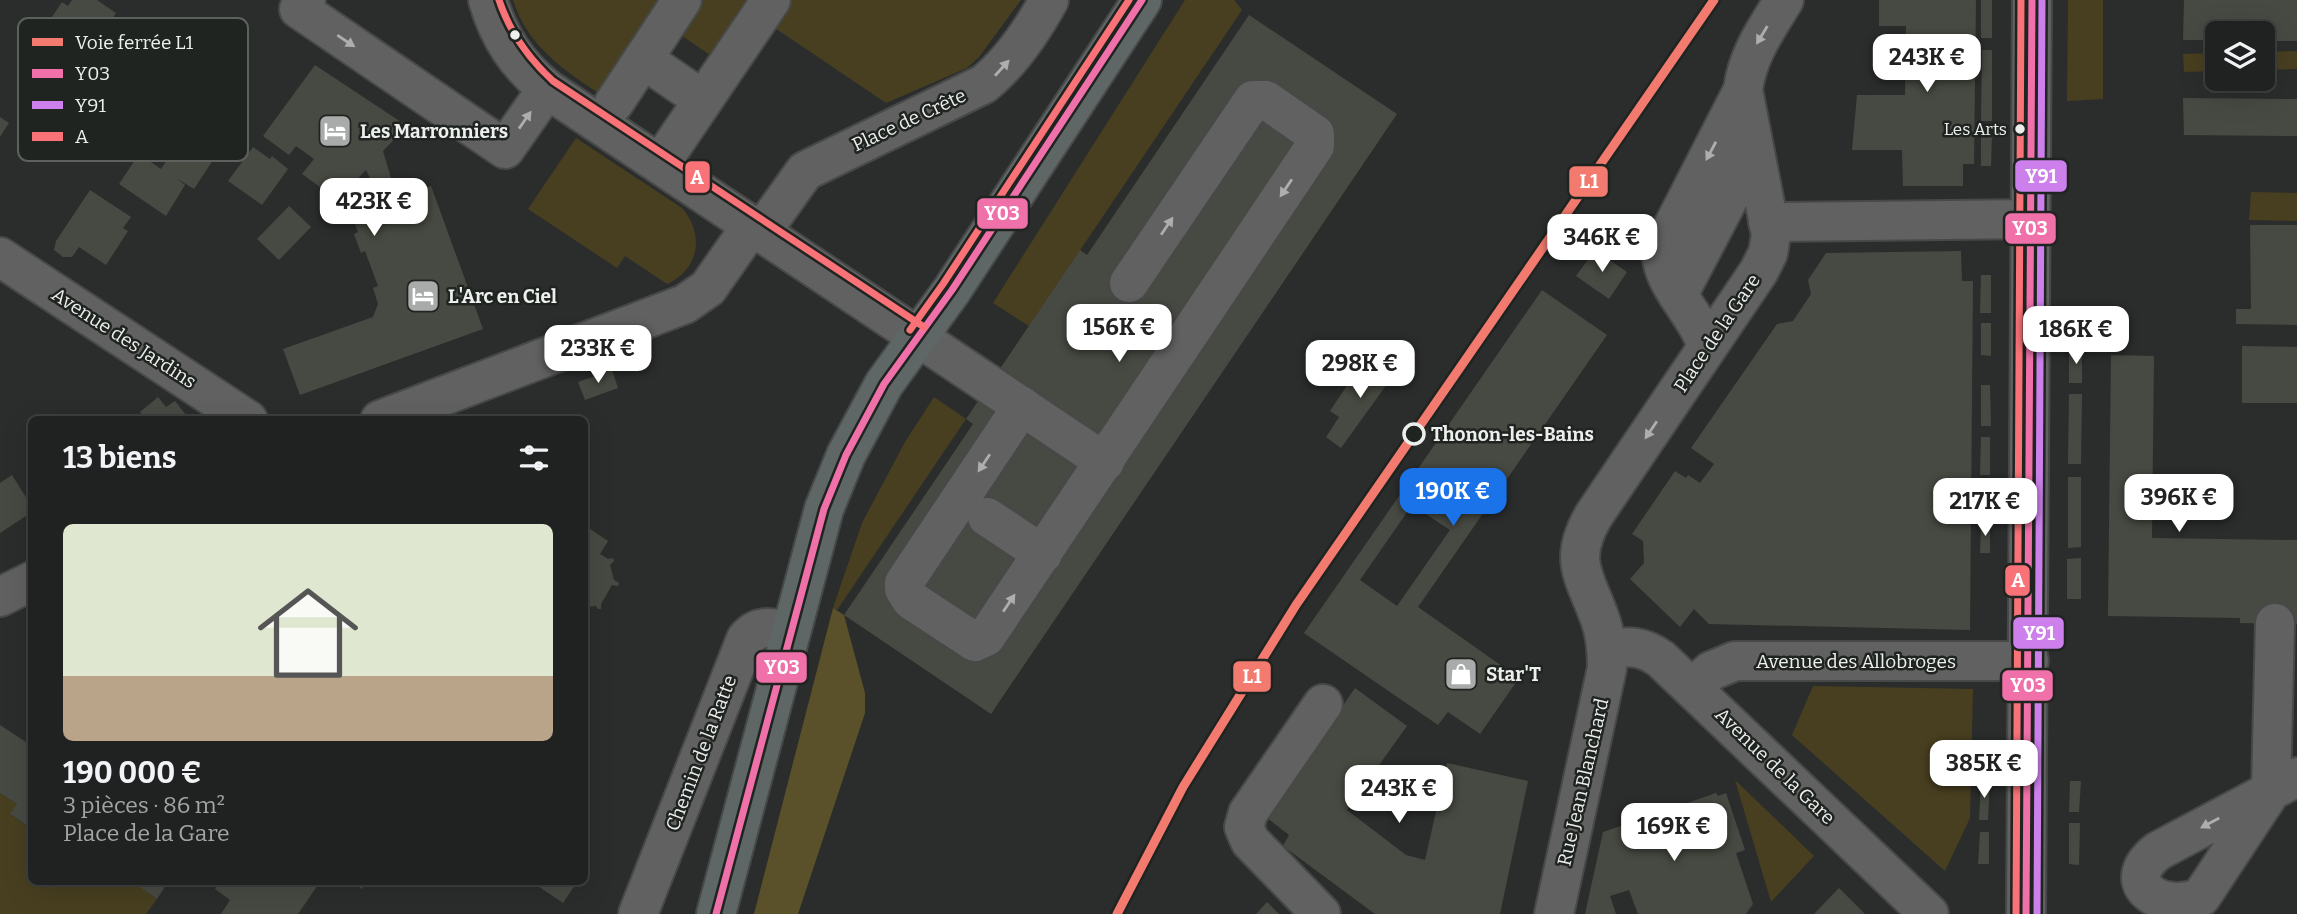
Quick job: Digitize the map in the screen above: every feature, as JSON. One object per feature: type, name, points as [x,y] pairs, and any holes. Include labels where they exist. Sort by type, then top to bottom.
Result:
[{"type":"main road","points":[[716,914],[821,519],[834,482],[874,401],[952,290],[1142,0]]},
{"type":"street","points":[[488,0],[495,24],[511,53],[519,64],[547,89],[1105,462]]},
{"type":"street","points":[[614,103],[682,0]]},
{"type":"street","points":[[660,164],[771,0]]},
{"type":"street","name":"Place de Crête","points":[[391,416],[685,304],[713,281],[805,172],[818,163],[971,92],[990,79],[1015,52],[1049,0]]},
{"type":"street","name":"Place de la Gare","points":[[1607,650],[1600,616],[1581,572],[1580,557],[1587,527],[1693,319],[1765,262],[1770,243],[1743,90],[1745,72],[1757,43],[1784,0]]},
{"type":"street","points":[[2026,914],[2032,0]]},
{"type":"street","points":[[297,3],[505,149],[547,89]]},
{"type":"street","points":[[643,59],[703,100]]},
{"type":"street","points":[[1693,319],[1664,273],[1661,250],[1743,90]]},
{"type":"street","points":[[1022,406],[906,577],[904,589],[911,600],[971,640],[979,642],[986,637],[1043,554],[1315,146],[1315,134],[1266,100],[1253,100],[1129,283]]},
{"type":"street","points":[[1693,319],[1754,150]]},
{"type":"street","points":[[1765,205],[2031,219]]},
{"type":"street","name":"Avenue des Jardins","points":[[0,257],[242,416]]},
{"type":"street","points":[[987,517],[1043,554]]},
{"type":"street","points":[[0,597],[28,584]]},
{"type":"street","points":[[2276,623],[2284,784]]},
{"type":"street","name":"Chemin de la Ratte","points":[[638,914],[746,639],[756,629],[762,628],[791,632]]},
{"type":"street","name":"Avenue de la Gare","points":[[1607,650],[1619,647],[1642,648],[1661,659],[1929,914]]},
{"type":"street","name":"Rue Jean Blanchard","points":[[1554,914],[1605,685],[1607,650]]},
{"type":"street","name":"Avenue des Allobroges","points":[[1692,688],[1711,671],[1735,661],[2029,661]]},
{"type":"street","points":[[1321,914],[1250,841],[1244,827],[1248,813],[1322,704]]},
{"type":"shaded area","points":[[513,0],[663,0],[600,94],[559,65],[537,43],[519,16]]},
{"type":"shaded area","points":[[695,0],[747,0],[710,55],[675,31]]},
{"type":"shaded area","points":[[790,0],[1021,0],[979,57],[967,68],[886,103],[772,26]]},
{"type":"shaded area","points":[[1185,0],[1234,0],[1242,10],[1029,326],[993,303]]},
{"type":"shaded area","points":[[2068,0],[2103,0],[2103,99],[2067,101]]},
{"type":"shaded area","points":[[2297,51],[2297,69],[2275,70],[2275,52]]},
{"type":"shaded area","points":[[2205,53],[2205,71],[2184,72],[2183,54]]},
{"type":"shaded area","points":[[576,138],[682,208],[694,229],[696,240],[692,261],[678,278],[667,284],[625,256],[617,268],[528,209]]},
{"type":"shaded area","points":[[2251,192],[2297,193],[2297,221],[2249,220]]},
{"type":"shaded area","points":[[934,397],[966,419],[837,610],[833,608],[862,523],[905,442]]},
{"type":"shaded area","points":[[833,608],[844,615],[865,693],[865,713],[798,914],[754,914]]},
{"type":"shaded area","points":[[1813,686],[1973,689],[1970,818],[1945,871],[1792,735]]},
{"type":"shaded area","points":[[1735,780],[1814,856],[1771,902]]},
{"type":"shaded area","points":[[0,793],[17,804],[11,815],[28,827],[28,885],[136,885],[157,899],[146,914],[0,914]]},
{"type":"building","points":[[72,0],[97,0],[116,13],[113,18],[51,18],[62,2],[68,6]]},
{"type":"building","points":[[1879,0],[1976,0],[1974,164],[1963,164],[1963,186],[1903,186],[1902,150],[1852,150],[1857,95],[1905,95],[1906,26],[1879,26]]},
{"type":"building","points":[[1981,0],[1992,0],[1992,38],[1981,38]]},
{"type":"building","points":[[2184,0],[2297,0],[2297,41],[2275,41],[2275,21],[2205,21],[2205,40],[2183,40]]},
{"type":"building","points":[[1249,15],[1397,114],[991,714],[844,615],[973,424],[966,419],[1080,250],[1087,255]]},
{"type":"building","points":[[1982,50],[1992,50],[1992,121],[1981,121]]},
{"type":"building","name":"L'Arc en Ciel","points":[[315,65],[407,126],[383,151],[397,198],[431,186],[483,329],[300,395],[283,349],[373,317],[378,304],[373,288],[378,286],[365,251],[361,253],[354,234],[358,232],[351,214],[382,203],[366,170],[338,200],[302,174],[314,159],[296,146],[289,155],[263,136]]},
{"type":"building","points":[[2183,98],[2297,99],[2297,136],[2184,135]]},
{"type":"building","points":[[0,117],[9,123],[0,137]]},
{"type":"building","points":[[1981,135],[1992,135],[1991,166],[1981,166]]},
{"type":"building","points":[[253,147],[270,159],[272,156],[288,169],[262,205],[228,181],[243,161],[248,161],[248,154]]},
{"type":"building","points":[[134,161],[149,161],[161,169],[166,161],[212,161],[194,189],[176,178],[185,185],[166,216],[119,184]]},
{"type":"building","points":[[90,190],[131,217],[123,228],[128,231],[106,265],[79,247],[72,257],[63,257],[54,250],[56,241]]},
{"type":"building","points":[[289,206],[311,227],[279,260],[257,239]]},
{"type":"building","points":[[2250,225],[2297,225],[2297,325],[2236,324],[2236,309],[2251,309]]},
{"type":"building","points":[[1595,250],[1627,272],[1609,299],[1576,276]]},
{"type":"building","points":[[1961,251],[1962,281],[1973,281],[1970,630],[1709,624],[1694,609],[1680,627],[1630,579],[1644,563],[1643,541],[1632,534],[1675,471],[1700,483],[1714,464],[1691,448],[1777,324],[1793,321],[1811,294],[1808,280],[1826,253]]},
{"type":"building","points":[[1981,275],[1991,275],[1991,313],[1980,313]]},
{"type":"building","points":[[1542,290],[1607,335],[1418,607],[1519,678],[1480,734],[1448,712],[1438,725],[1304,633]],"holes":[[[1412,505],[1450,530],[1397,606],[1360,580]]]},
{"type":"building","points":[[1981,323],[1991,323],[1991,356],[1981,355]]},
{"type":"building","points":[[2242,346],[2297,347],[2297,403],[2242,403]]},
{"type":"building","points":[[2082,349],[2082,383],[2069,383],[2069,350]]},
{"type":"building","points":[[1384,354],[1400,366],[1341,448],[1326,437],[1339,417],[1330,411],[1350,381],[1360,387]]},
{"type":"building","points":[[2111,355],[2154,356],[2152,538],[2297,540],[2297,624],[2240,623],[2240,618],[2108,616]]},
{"type":"building","points":[[612,370],[618,388],[585,400],[578,382]]},
{"type":"building","points":[[1981,385],[1990,385],[1991,426],[1981,426]]},
{"type":"building","points":[[2069,394],[2082,394],[2081,464],[2068,464]]},
{"type":"building","points":[[158,397],[166,407],[175,401],[187,416],[142,416],[140,412]]},
{"type":"building","points":[[1981,437],[1990,437],[1990,475],[1980,475]]},
{"type":"building","points":[[12,475],[28,501],[28,515],[0,533],[0,483]]},
{"type":"building","points":[[2068,477],[2081,477],[2081,547],[2068,548]]},
{"type":"building","points":[[1981,521],[1990,522],[1990,553],[1980,553]]},
{"type":"building","points":[[588,528],[608,541],[600,554],[608,559],[613,558],[614,561],[610,565],[614,580],[619,583],[618,586],[612,585],[601,609],[588,607]]},
{"type":"building","points":[[2081,558],[2081,599],[2067,599],[2067,559]]},
{"type":"building","points":[[1355,688],[1407,726],[1347,810],[1406,855],[1425,860],[1447,763],[1528,781],[1500,914],[1375,914],[1283,846],[1289,835],[1266,817]]},
{"type":"building","points":[[0,725],[28,743],[28,826],[10,814],[17,804],[0,793]]},
{"type":"building","points":[[1981,780],[1990,780],[1988,820],[1979,820]]},
{"type":"building","points":[[2070,781],[2081,781],[2079,812],[2069,812]]},
{"type":"building","points":[[1716,793],[1718,796],[1726,793],[1745,850],[1736,853],[1753,904],[1746,914],[1638,914],[1629,890],[1610,896],[1616,914],[1585,914],[1603,832]]},
{"type":"building","points":[[2069,823],[2080,823],[2079,865],[2069,864]]},
{"type":"building","points":[[1980,832],[1989,832],[1989,864],[1978,864]]},
{"type":"building","points":[[136,885],[166,885],[157,899]]},
{"type":"building","points":[[218,885],[318,885],[298,914],[221,914],[230,900],[215,889]]},
{"type":"building","points":[[536,885],[575,885],[563,903]]},
{"type":"building","points":[[1839,888],[1865,914],[1814,914]]},
{"type":"building","points":[[1267,902],[1279,914],[1256,914]]},
{"type":"rail line","name":"L1","points":[[1117,914],[1183,787],[1296,605],[1714,0]]},
{"type":"transit line","name":"A","points":[[499,0],[521,44],[553,81],[924,327]]},
{"type":"transit line","name":"A","points":[[910,330],[1129,0]]},
{"type":"transit line","name":"Y03","points":[[716,914],[824,509],[846,455],[884,384],[952,290],[1142,0]]},
{"type":"transit line","name":"A","points":[[2016,914],[2021,0]]},
{"type":"transit line","name":"Y03","points":[[2026,914],[2032,0]]},
{"type":"transit line","name":"Y91","points":[[2037,914],[2042,0]]},
{"type":"place","name":"Les Arts","points":[[2020,129]]},
{"type":"place","name":"Les Marronniers","points":[[335,131]]},
{"type":"place","name":"L'Arc en Ciel","points":[[423,296]]},
{"type":"place","name":"Thonon-les-Bains","points":[[1414,434]]},
{"type":"place","name":"Star'T","points":[[1461,674]]}]
